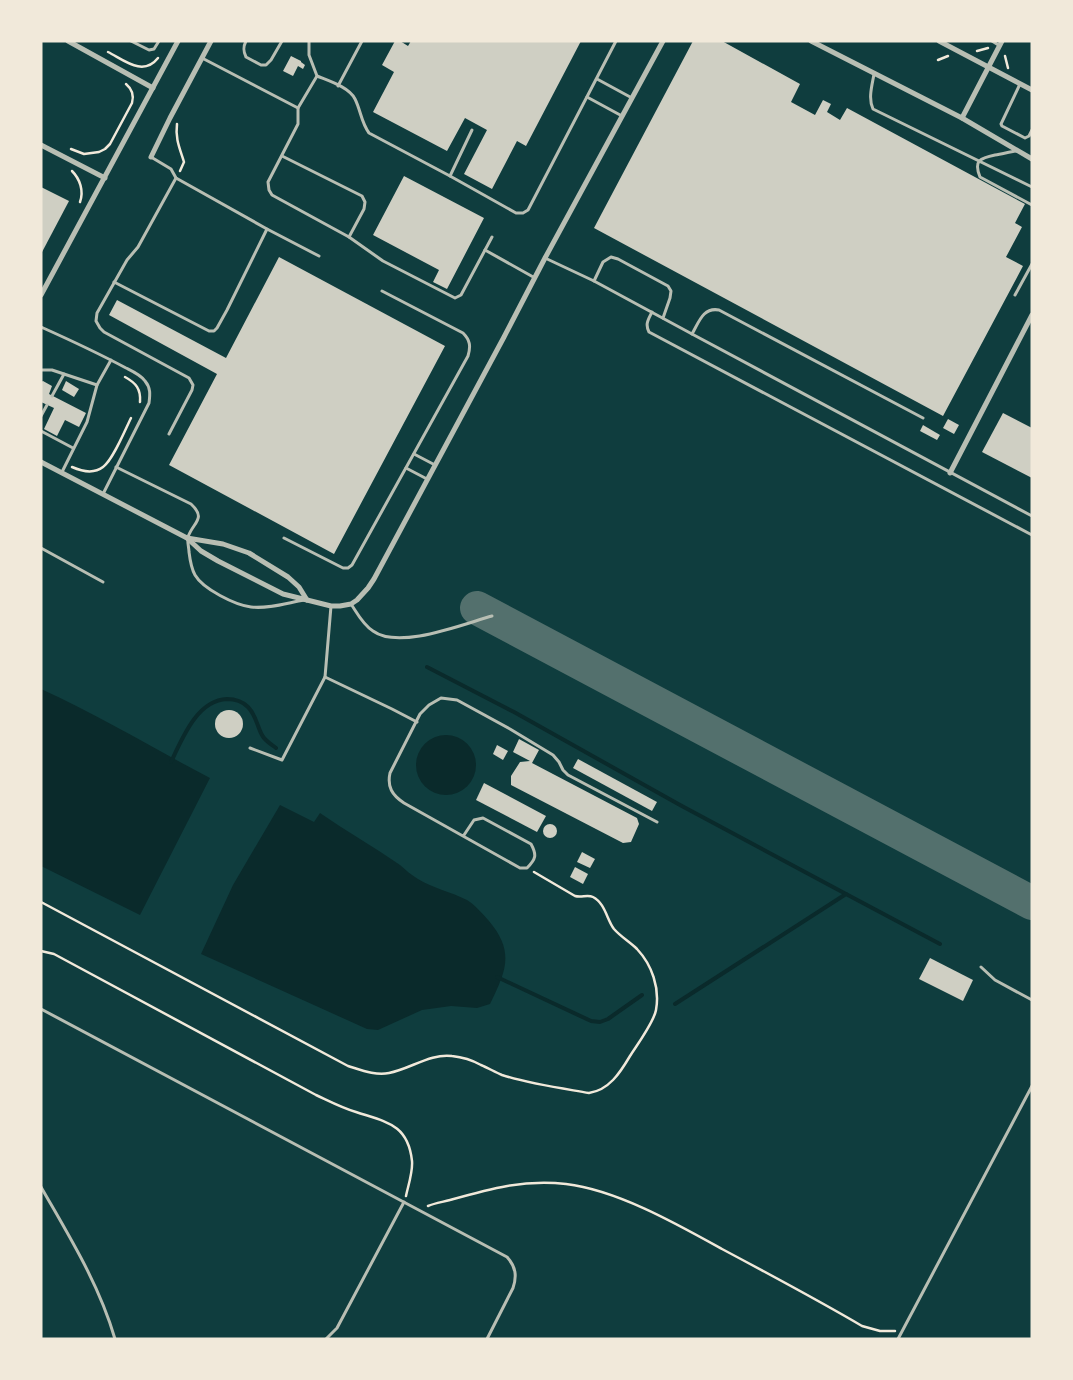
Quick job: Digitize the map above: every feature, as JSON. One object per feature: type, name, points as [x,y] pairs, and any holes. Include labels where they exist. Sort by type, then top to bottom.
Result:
[{"type":"street","points":[[68,41],[153,88]]},
{"type":"street","points":[[41,295],[178,41]]},
{"type":"street","points":[[151,157],[211,41]]},
{"type":"street","points":[[41,462],[187,538],[201,551],[232,569],[283,594],[331,606],[351,604],[362,596],[368,588],[663,41]]},
{"type":"street","points":[[812,41],[962,118],[1032,159]]},
{"type":"street","points":[[939,41],[1032,90]]},
{"type":"street","points":[[962,118],[1001,44]]},
{"type":"street","points":[[41,145],[105,178]]},
{"type":"street","points":[[950,473],[1032,315]]},
{"type":"street","points":[[187,538],[223,544],[248,553],[288,577],[299,587],[307,600]]},
{"type":"lane","points":[[131,41],[149,50],[154,49],[159,41]]},
{"type":"lane","points":[[246,41],[244,46],[246,57],[261,65],[266,65],[271,60],[282,41]]},
{"type":"lane","points":[[309,41],[309,55],[317,76],[346,90],[354,97],[364,126],[369,133],[516,213],[523,213],[528,210],[616,41]]},
{"type":"lane","points":[[338,86],[362,41]]},
{"type":"lane","points":[[992,41],[1001,44]]},
{"type":"lane","points":[[202,58],[298,108]]},
{"type":"lane","points":[[874,73],[870,97],[874,109],[1032,187]]},
{"type":"lane","points":[[317,76],[298,108],[298,124],[268,182],[272,195],[349,237],[383,261],[455,298],[461,295],[492,237]]},
{"type":"lane","points":[[597,79],[632,98]]},
{"type":"lane","points":[[1020,84],[1001,124],[1025,138],[1029,136],[1032,130]]},
{"type":"lane","points":[[587,97],[622,116]]},
{"type":"lane","points":[[450,176],[472,130]]},
{"type":"lane","points":[[1016,151],[983,157],[977,166],[980,177],[1032,205]]},
{"type":"lane","points":[[282,156],[362,196],[365,202],[364,209],[349,237]]},
{"type":"lane","points":[[151,157],[171,169],[176,178],[319,256]]},
{"type":"lane","points":[[170,434],[192,390],[193,385],[190,378],[104,332],[96,321],[96,313],[127,260],[138,247],[176,178]]},
{"type":"lane","points":[[114,282],[209,331],[214,331],[227,310],[267,229]]},
{"type":"lane","points":[[485,250],[535,278]]},
{"type":"lane","points":[[594,281],[603,262],[611,257],[668,286],[671,291],[670,298],[663,318]]},
{"type":"lane","points":[[545,258],[594,281],[1032,516]]},
{"type":"lane","points":[[1015,295],[1032,264]]},
{"type":"lane","points":[[284,538],[344,568],[352,565],[468,356],[470,343],[463,333],[382,291]]},
{"type":"lane","points":[[692,334],[704,313],[709,310],[719,310],[923,418]]},
{"type":"lane","points":[[652,312],[647,321],[646,327],[648,332],[1032,535]]},
{"type":"lane","points":[[41,327],[111,360],[145,379],[149,387],[149,403],[102,494]]},
{"type":"lane","points":[[61,473],[87,422],[97,384],[111,360]]},
{"type":"lane","points":[[41,370],[52,370],[97,384]]},
{"type":"lane","points":[[52,396],[64,374]]},
{"type":"lane","points":[[41,416],[47,405]]},
{"type":"lane","points":[[41,431],[73,448]]},
{"type":"lane","points":[[414,454],[435,465]]},
{"type":"lane","points":[[116,467],[191,504],[198,510],[198,520],[187,538],[191,564],[196,576],[210,590],[238,604],[252,607],[307,600]]},
{"type":"lane","points":[[406,468],[428,479]]},
{"type":"lane","points":[[41,548],[103,582]]},
{"type":"lane","points":[[351,604],[364,623],[373,631],[383,637],[394,638],[420,637],[492,616]]},
{"type":"lane","points":[[250,748],[282,760],[325,677],[331,606]]},
{"type":"lane","points":[[325,677],[417,722]]},
{"type":"lane","points":[[464,835],[474,820],[483,818],[531,844],[535,851],[535,856],[527,868],[520,868],[398,799],[390,788],[388,781],[390,773],[420,714],[434,701],[441,698],[456,700],[510,729],[553,755],[568,774],[657,822]]},
{"type":"lane","points":[[981,968],[995,980],[1032,1000]]},
{"type":"lane","points":[[41,1009],[501,1253],[511,1262],[516,1274],[516,1280],[487,1339]]},
{"type":"lane","points":[[898,1339],[1032,1086]]},
{"type":"lane","points":[[41,1187],[93,1280],[116,1339]]},
{"type":"lane","points":[[326,1339],[336,1328],[404,1202]]},
{"type":"path","points":[[974,51],[989,47],[992,41]]},
{"type":"path","points":[[103,49],[133,65],[141,67],[152,64],[158,58]]},
{"type":"path","points":[[71,149],[80,154],[89,154],[99,152],[108,147],[133,100],[132,91],[124,83]]},
{"type":"path","points":[[176,178],[184,162],[177,144],[178,119]]},
{"type":"path","points":[[72,171],[81,186],[82,198],[80,203]]},
{"type":"path","points":[[134,383],[138,386],[140,396],[140,402],[136,410]]},
{"type":"path","points":[[66,464],[84,471],[103,467],[110,459],[131,418]]},
{"type":"path","points":[[41,902],[348,1066],[374,1073],[388,1073],[449,1055],[480,1064],[513,1078],[588,1093],[597,1092],[610,1084],[621,1071],[656,1010],[657,995],[652,970],[637,949],[614,928],[599,902],[593,897],[580,898],[575,896],[527,868]]},
{"type":"path","points":[[41,952],[54,954],[316,1096],[392,1124],[402,1133],[409,1146],[412,1163],[404,1202]]},
{"type":"path","points":[[420,1211],[434,1204],[514,1184],[558,1183],[594,1190],[621,1199],[684,1228],[862,1326],[880,1331],[902,1332]]},
{"type":"water","points":[[41,689],[105,721],[210,778],[140,915],[41,866]]},
{"type":"water","points":[[440,735],[452,735],[463,740],[471,748],[476,759],[474,777],[463,790],[452,795],[440,795],[429,790],[421,782],[416,771],[416,759],[421,748],[429,740]]},
{"type":"water","points":[[280,805],[314,822],[320,813],[390,858],[418,879],[467,900],[476,907],[497,932],[505,952],[504,971],[490,1004],[477,1008],[451,1006],[422,1010],[378,1030],[367,1029],[201,954],[233,885]]},
{"type":"building","points":[[395,41],[400,41],[408,46],[411,41],[581,41],[526,146],[517,141],[492,189],[464,174],[487,130],[465,118],[447,151],[373,112],[394,72],[382,65]]},
{"type":"building","points":[[693,41],[722,41],[800,84],[791,102],[815,115],[823,100],[831,104],[827,112],[840,120],[847,108],[1025,204],[1015,223],[1022,227],[1006,257],[1023,266],[943,416],[594,228]]},
{"type":"building","points":[[291,56],[305,65],[303,69],[298,66],[293,76],[283,71]]},
{"type":"building","points":[[404,176],[484,218],[447,289],[433,282],[439,270],[373,235]]},
{"type":"building","points":[[41,187],[69,201],[41,254]]},
{"type":"building","points":[[279,257],[445,346],[334,554],[169,465],[217,374],[109,315],[117,300],[226,358]]},
{"type":"building","points":[[43,381],[52,386],[49,394],[86,413],[79,427],[65,420],[57,436],[44,429],[54,408],[41,402],[41,382]]},
{"type":"building","points":[[66,381],[79,389],[74,397],[62,390]]},
{"type":"building","points":[[1003,413],[1032,428],[1032,478],[982,452]]},
{"type":"building","points":[[948,419],[959,425],[954,434],[943,428]]},
{"type":"building","points":[[923,425],[940,435],[937,440],[920,431]]},
{"type":"building","points":[[229,710],[239,714],[243,724],[239,734],[229,738],[219,734],[215,724],[219,714]]},
{"type":"building","points":[[519,739],[539,750],[532,763],[637,818],[639,824],[631,842],[623,843],[511,785],[511,776],[520,762],[530,761],[513,752]]},
{"type":"building","points":[[497,745],[508,751],[503,760],[493,754]]},
{"type":"building","points":[[578,759],[657,802],[652,811],[573,768]]},
{"type":"building","points":[[484,783],[546,816],[537,832],[476,800]]},
{"type":"building","points":[[547,824],[553,824],[557,831],[553,838],[547,838],[543,834],[543,828]]},
{"type":"building","points":[[582,852],[595,859],[590,868],[577,862]]},
{"type":"building","points":[[575,867],[588,874],[583,884],[570,877]]},
{"type":"building","points":[[930,958],[973,980],[963,1001],[919,979]]},
{"type":"waterway","points":[[427,667],[514,712],[680,805],[846,894]]},
{"type":"waterway","points":[[171,762],[186,732],[199,713],[216,701],[227,699],[239,701],[248,707],[253,713],[263,737],[276,748]]},
{"type":"waterway","points":[[675,1004],[846,894],[940,944]]},
{"type":"waterway","points":[[497,977],[591,1021],[600,1022],[608,1019],[642,995]]},
{"type":"taxiway","points":[[477,608],[1032,903]]}]
